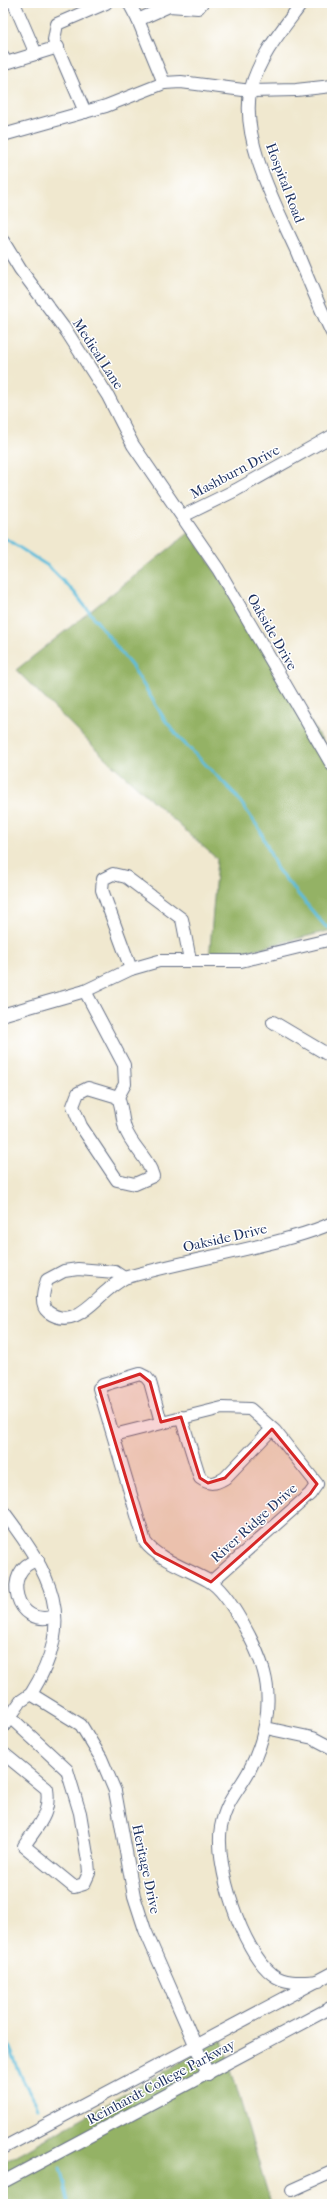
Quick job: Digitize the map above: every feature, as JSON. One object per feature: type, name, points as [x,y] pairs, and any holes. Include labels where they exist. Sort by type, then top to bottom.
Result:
[{"type":"street","points":[[14,3],[36,54]]},
{"type":"street","points":[[85,112],[54,40],[57,24],[106,3]]},
{"type":"street","points":[[129,3],[138,20],[164,83]]},
{"type":"street","points":[[138,20],[169,6],[198,8],[202,3]]},
{"type":"street","name":"Hospital Road","points":[[302,3],[270,46],[255,75],[251,90],[250,115],[254,147],[278,211],[332,332]]},
{"type":"street","points":[[3,57],[6,63],[58,47]]},
{"type":"street","points":[[3,135],[106,106],[164,83],[181,82],[251,90],[296,90],[332,86]]},
{"type":"street","name":"Medical Lane","points":[[3,242],[70,338],[108,396],[133,445],[162,487]]},
{"type":"street","name":"Mashburn Drive","points":[[162,487],[183,516],[236,490],[332,436]]},
{"type":"street","name":"Oakside Drive","points":[[183,516],[262,641],[303,718],[332,765]]},
{"type":"street","points":[[131,969],[102,890],[103,879],[113,874],[126,877],[182,919],[190,960]]},
{"type":"street","points":[[4,1010],[85,991],[131,969],[165,960],[241,960],[332,939]]},
{"type":"street","points":[[85,991],[124,1065],[125,1084],[118,1097],[125,1128],[133,1144],[150,1165],[153,1176],[134,1184],[117,1180],[81,1126],[74,1106],[78,1093],[88,1088],[118,1097]]},
{"type":"street","points":[[273,1022],[332,1057]]},
{"type":"street","name":"Oakside Drive","points":[[124,1278],[115,1272],[88,1269],[64,1272],[47,1280],[43,1290],[44,1309],[49,1313],[61,1317],[71,1317],[92,1306],[108,1289],[124,1278],[157,1268],[259,1246],[321,1229],[332,1224]]},
{"type":"street","name":"River Ridge Drive","points":[[161,1422],[150,1382],[146,1377],[140,1374],[99,1388],[145,1542],[155,1553],[211,1582],[230,1602],[256,1649],[265,1673],[267,1701],[266,1728],[261,1746],[249,1772],[226,1807],[220,1841],[224,1870],[236,1918],[248,1943],[272,1974],[284,1980],[300,1982],[319,1981]]},
{"type":"street","name":"River Ridge Drive","points":[[114,1435],[180,1417],[222,1408],[250,1409],[272,1429],[317,1484],[310,1494],[211,1582]]},
{"type":"street","points":[[180,1417],[200,1478],[208,1483],[216,1483],[225,1478],[272,1429]]},
{"type":"street","points":[[3,1510],[38,1560],[50,1587],[55,1616],[51,1654],[43,1674],[31,1694],[21,1701],[6,1722],[67,1770],[80,1813],[89,1873],[84,1884],[74,1887],[24,1846],[45,1815],[49,1803],[47,1790],[3,1753]]},
{"type":"street","points":[[38,1560],[24,1568],[18,1577],[15,1588],[17,1599],[23,1609],[32,1616],[43,1618],[55,1616]]},
{"type":"street","name":"Heritage Drive","points":[[31,1694],[81,1725],[101,1758],[115,1791],[134,1896],[145,1930],[208,2074]]},
{"type":"street","points":[[266,1728],[313,1738],[332,1748]]},
{"type":"street","name":"Reinhardt College Parkway","points":[[3,2148],[332,1973]]},
{"type":"street","name":"Reinhardt College Parkway","points":[[3,2182],[332,2007]]},
{"type":"street","points":[[3,2188],[24,2171]]},
{"type":"street","points":[[292,2190],[332,2172]]},
{"type":"highlighted area","points":[[140,1374],[150,1382],[161,1422],[181,1417],[200,1478],[208,1483],[225,1478],[272,1429],[317,1484],[310,1494],[211,1582],[155,1553],[145,1542],[99,1388]]},
{"type":"green space","points":[[190,532],[332,756],[332,930],[209,961],[217,859],[104,757],[16,670]]},
{"type":"green space","points":[[222,2039],[271,2204],[3,2204],[3,2163]]},
{"type":"waterway","points":[[3,537],[48,566],[74,592],[133,668],[165,720],[181,740],[235,794],[260,830],[277,869],[325,926],[332,929]]},
{"type":"waterway","points":[[3,2031],[23,2080],[38,2107]]},
{"type":"waterway","points":[[60,2168],[69,2204]]}]
